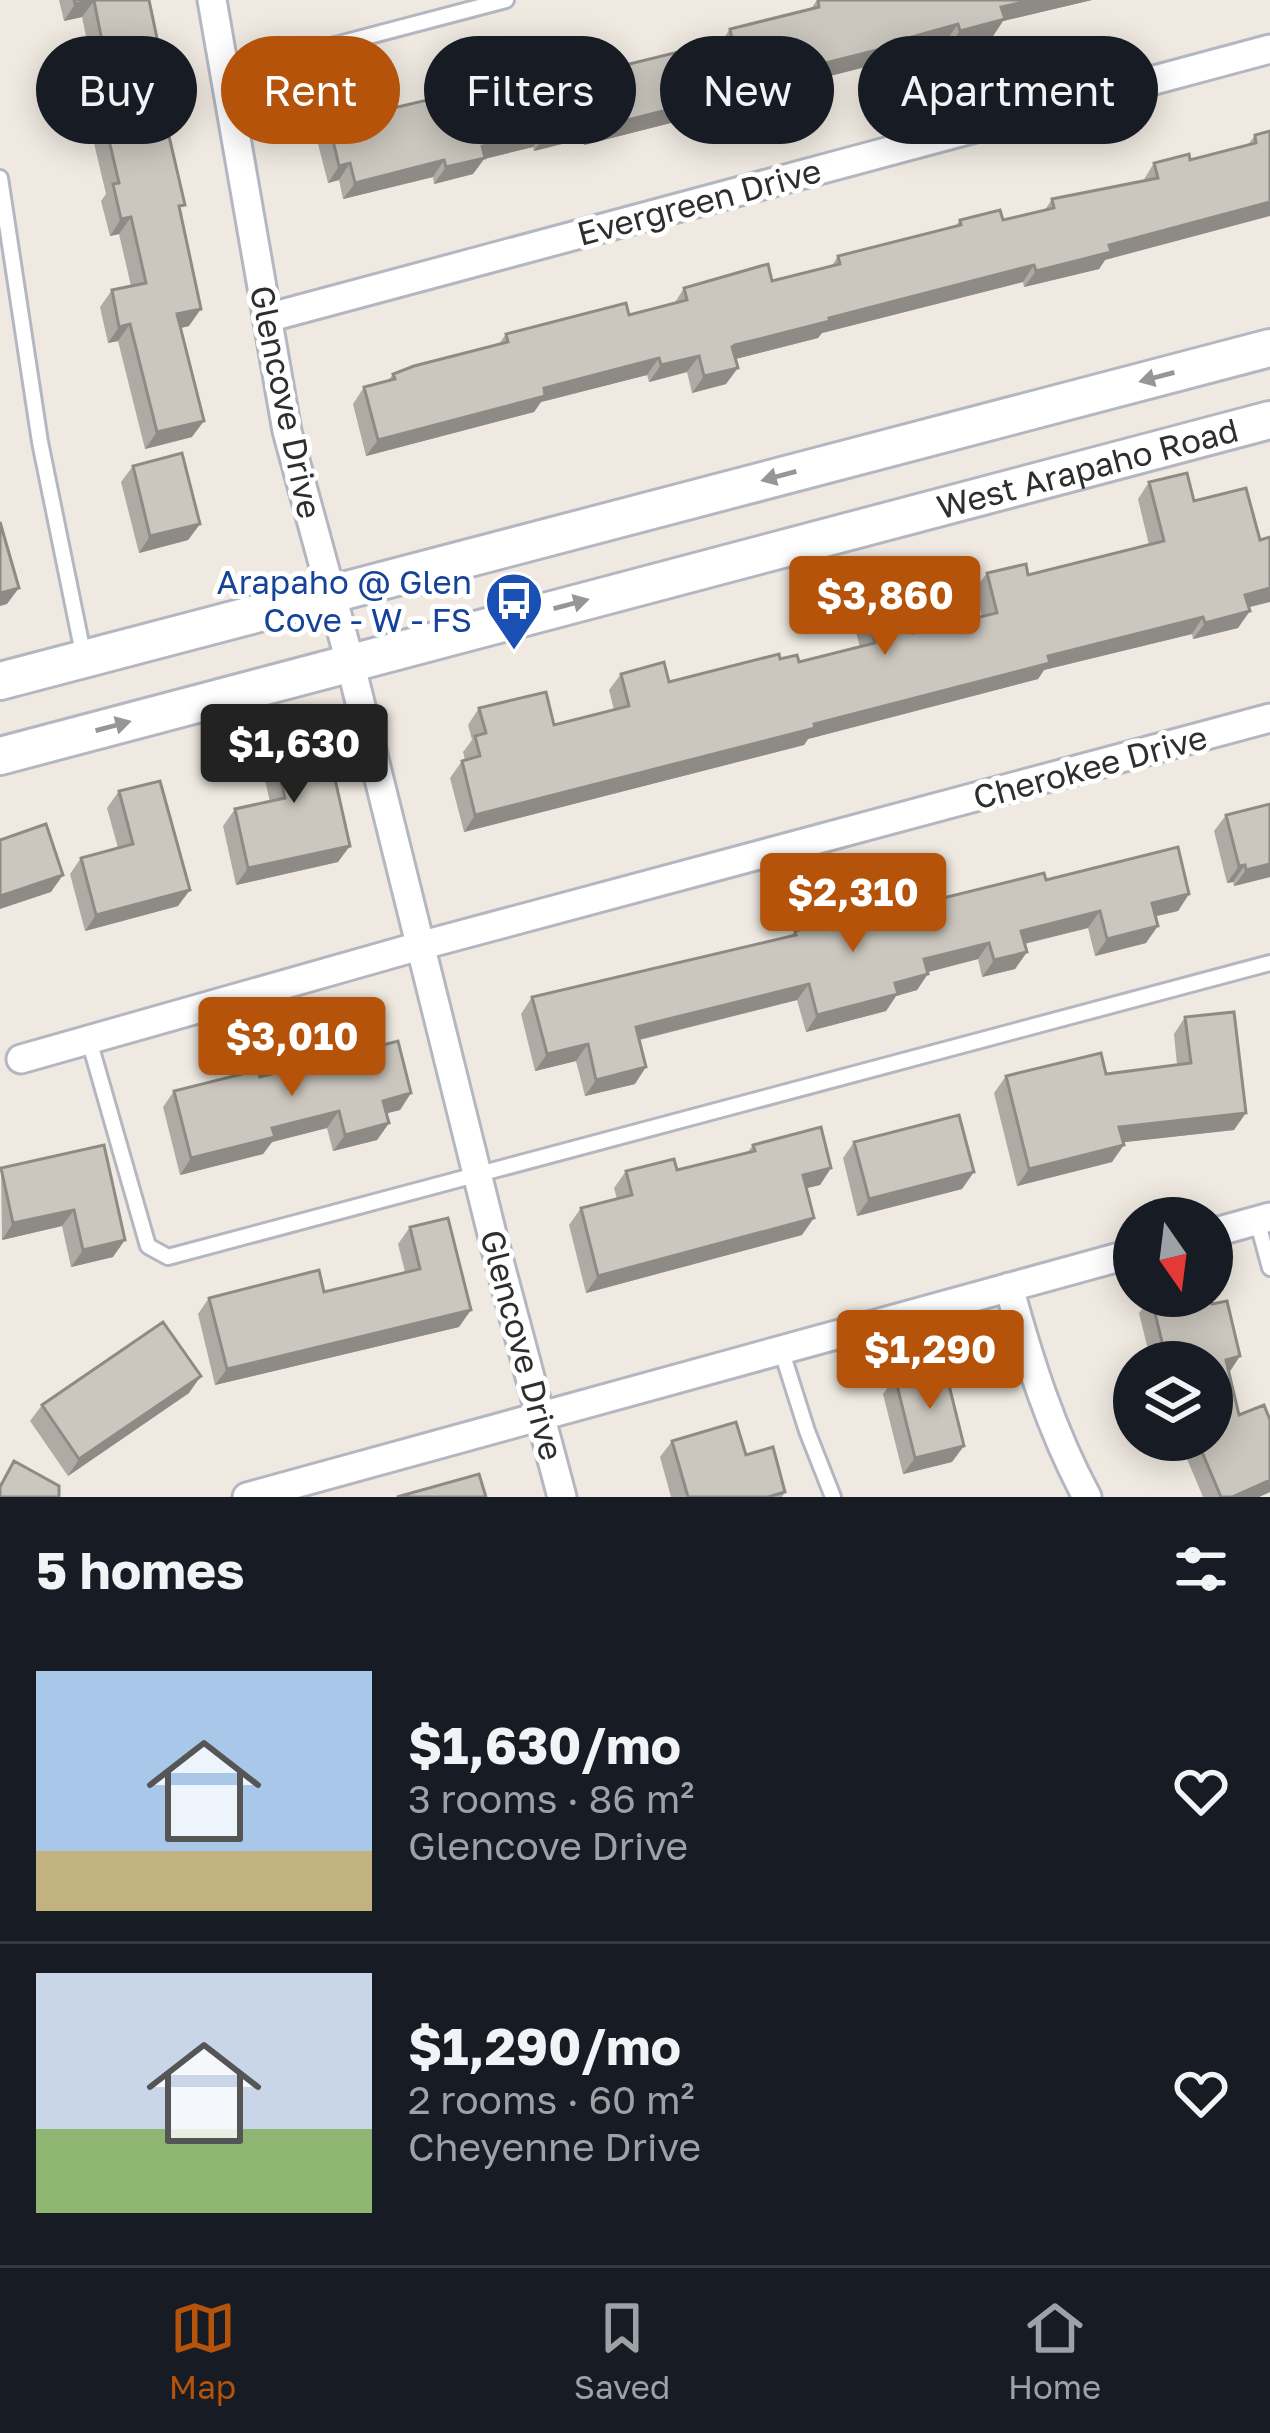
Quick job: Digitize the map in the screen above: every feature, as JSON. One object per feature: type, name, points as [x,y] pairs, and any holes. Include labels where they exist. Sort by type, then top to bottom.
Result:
[{"type":"main road","name":"West Arapaho Road","points":[[0,681],[1270,348]]},
{"type":"main road","name":"West Arapaho Road","points":[[0,756],[1270,420]]},
{"type":"street","name":"Glencove Drive","points":[[212,0],[221,51]]},
{"type":"street","name":"Evergreen Drive","points":[[267,318],[1270,49]]},
{"type":"street","name":"Glencove Drive","points":[[237,144],[286,431],[350,662],[562,1497]]},
{"type":"street","name":"Cherokee Drive","points":[[21,1059],[423,944],[1270,718]]},
{"type":"street","points":[[1233,1227],[1264,1219]]},
{"type":"street","points":[[247,1497],[322,1487],[538,1414],[1113,1259]]},
{"type":"street","points":[[1009,1287],[1034,1378],[1066,1459],[1087,1497]]},
{"type":"lane","points":[[369,36],[506,0]]},
{"type":"lane","points":[[0,178],[40,442],[84,658]]},
{"type":"lane","points":[[89,1040],[148,1246],[168,1257],[1270,963]]},
{"type":"lane","points":[[1264,1219],[1270,1268]]},
{"type":"lane","points":[[781,1349],[833,1497]]},
{"type":"building","points":[[74,0],[149,0],[157,36],[101,36],[94,1],[75,4]]},
{"type":"building","points":[[818,0],[1033,0],[1001,7],[1005,19],[960,31],[958,24],[915,36],[858,36],[858,55],[834,61],[834,36],[731,36],[730,29],[819,7]]},
{"type":"building","points":[[660,57],[660,112],[636,118],[636,62]]},
{"type":"building","points":[[424,101],[424,144],[490,144],[482,146],[485,158],[446,167],[444,160],[355,183],[350,163],[339,166],[334,144],[400,144],[400,106]]},
{"type":"building","points":[[1270,131],[1270,202],[1109,245],[1111,252],[1036,271],[1034,265],[735,345],[738,368],[704,376],[699,356],[661,365],[659,358],[544,388],[545,396],[378,440],[364,387],[395,379],[393,374],[414,366],[508,342],[506,334],[626,303],[629,315],[687,300],[684,288],[768,264],[772,281],[840,264],[838,256],[961,225],[960,220],[1000,210],[1003,220],[1054,208],[1052,199],[1158,178],[1154,163],[1189,154],[1190,160],[1256,143],[1255,135]]},
{"type":"building","points":[[110,144],[171,144],[201,309],[177,314],[204,421],[157,432],[130,324],[119,327],[112,290],[146,283],[131,217],[121,219],[113,184],[119,183]]},
{"type":"building","points":[[182,453],[200,524],[150,536],[133,466]]},
{"type":"building","points":[[1187,473],[1194,501],[1246,488],[1260,540],[1270,537],[1270,588],[1245,595],[1250,611],[1205,623],[1203,617],[1048,656],[1050,663],[475,815],[462,761],[480,756],[475,736],[486,733],[479,708],[546,692],[554,725],[629,706],[621,674],[664,662],[669,682],[779,654],[780,659],[797,655],[799,662],[875,643],[863,597],[902,587],[913,633],[997,613],[987,573],[1026,564],[1028,575],[1164,541],[1149,482]]},
{"type":"building","points":[[0,522],[19,588],[0,593]]},
{"type":"building","points":[[303,717],[316,774],[333,770],[350,846],[248,868],[235,809],[285,798],[268,724]]},
{"type":"building","points":[[160,781],[190,890],[96,915],[81,858],[133,844],[119,791]]},
{"type":"building","points":[[1270,804],[1270,864],[1246,870],[1245,865],[1239,866],[1226,815]]},
{"type":"building","points":[[46,824],[63,875],[0,896],[0,840]]},
{"type":"building","points":[[1178,847],[1189,894],[1152,903],[1158,926],[1107,939],[1100,911],[1021,931],[1027,952],[994,960],[989,943],[924,959],[928,974],[895,983],[898,994],[817,1015],[809,984],[636,1027],[646,1067],[596,1080],[588,1044],[547,1054],[532,997],[796,935],[795,931],[909,901],[911,906],[1044,873],[1046,880]]},
{"type":"building","points":[[1234,1012],[1246,1113],[1119,1127],[1124,1145],[1029,1169],[1006,1076],[1101,1053],[1106,1074],[1191,1063],[1185,1017]]},
{"type":"building","points":[[398,1041],[411,1093],[383,1101],[389,1123],[345,1135],[339,1111],[272,1128],[275,1137],[191,1158],[174,1091],[258,1070],[260,1077]]},
{"type":"building","points":[[959,1115],[974,1172],[869,1199],[854,1142]]},
{"type":"building","points":[[821,1127],[831,1168],[803,1175],[814,1218],[598,1276],[581,1208],[632,1195],[626,1171],[674,1159],[677,1170],[755,1151],[753,1145]]},
{"type":"building","points":[[104,1145],[125,1240],[83,1250],[74,1210],[13,1223],[1,1168]]},
{"type":"building","points":[[448,1218],[471,1310],[227,1369],[209,1298],[319,1270],[324,1292],[420,1269],[410,1227]]},
{"type":"building","points":[[1156,1317],[1231,1317],[1240,1356],[1233,1358],[1233,1341],[1162,1341]]},
{"type":"building","points":[[163,1322],[201,1376],[79,1459],[42,1405]]},
{"type":"building","points":[[944,1365],[964,1446],[915,1458],[895,1377]]},
{"type":"building","points":[[1233,1390],[1239,1415],[1264,1405],[1270,1420],[1270,1480],[1232,1497],[1221,1497],[1206,1461],[1233,1461]]},
{"type":"building","points":[[736,1422],[746,1455],[773,1447],[785,1492],[768,1497],[688,1497],[672,1441]]},
{"type":"building","points":[[14,1461],[59,1486],[59,1497],[0,1497],[0,1487]]},
{"type":"building","points":[[479,1474],[486,1497],[397,1497]]},
{"type":"place","name":"Arapaho @ Glen Cove - W - FS","points":[[514,652]]}]
